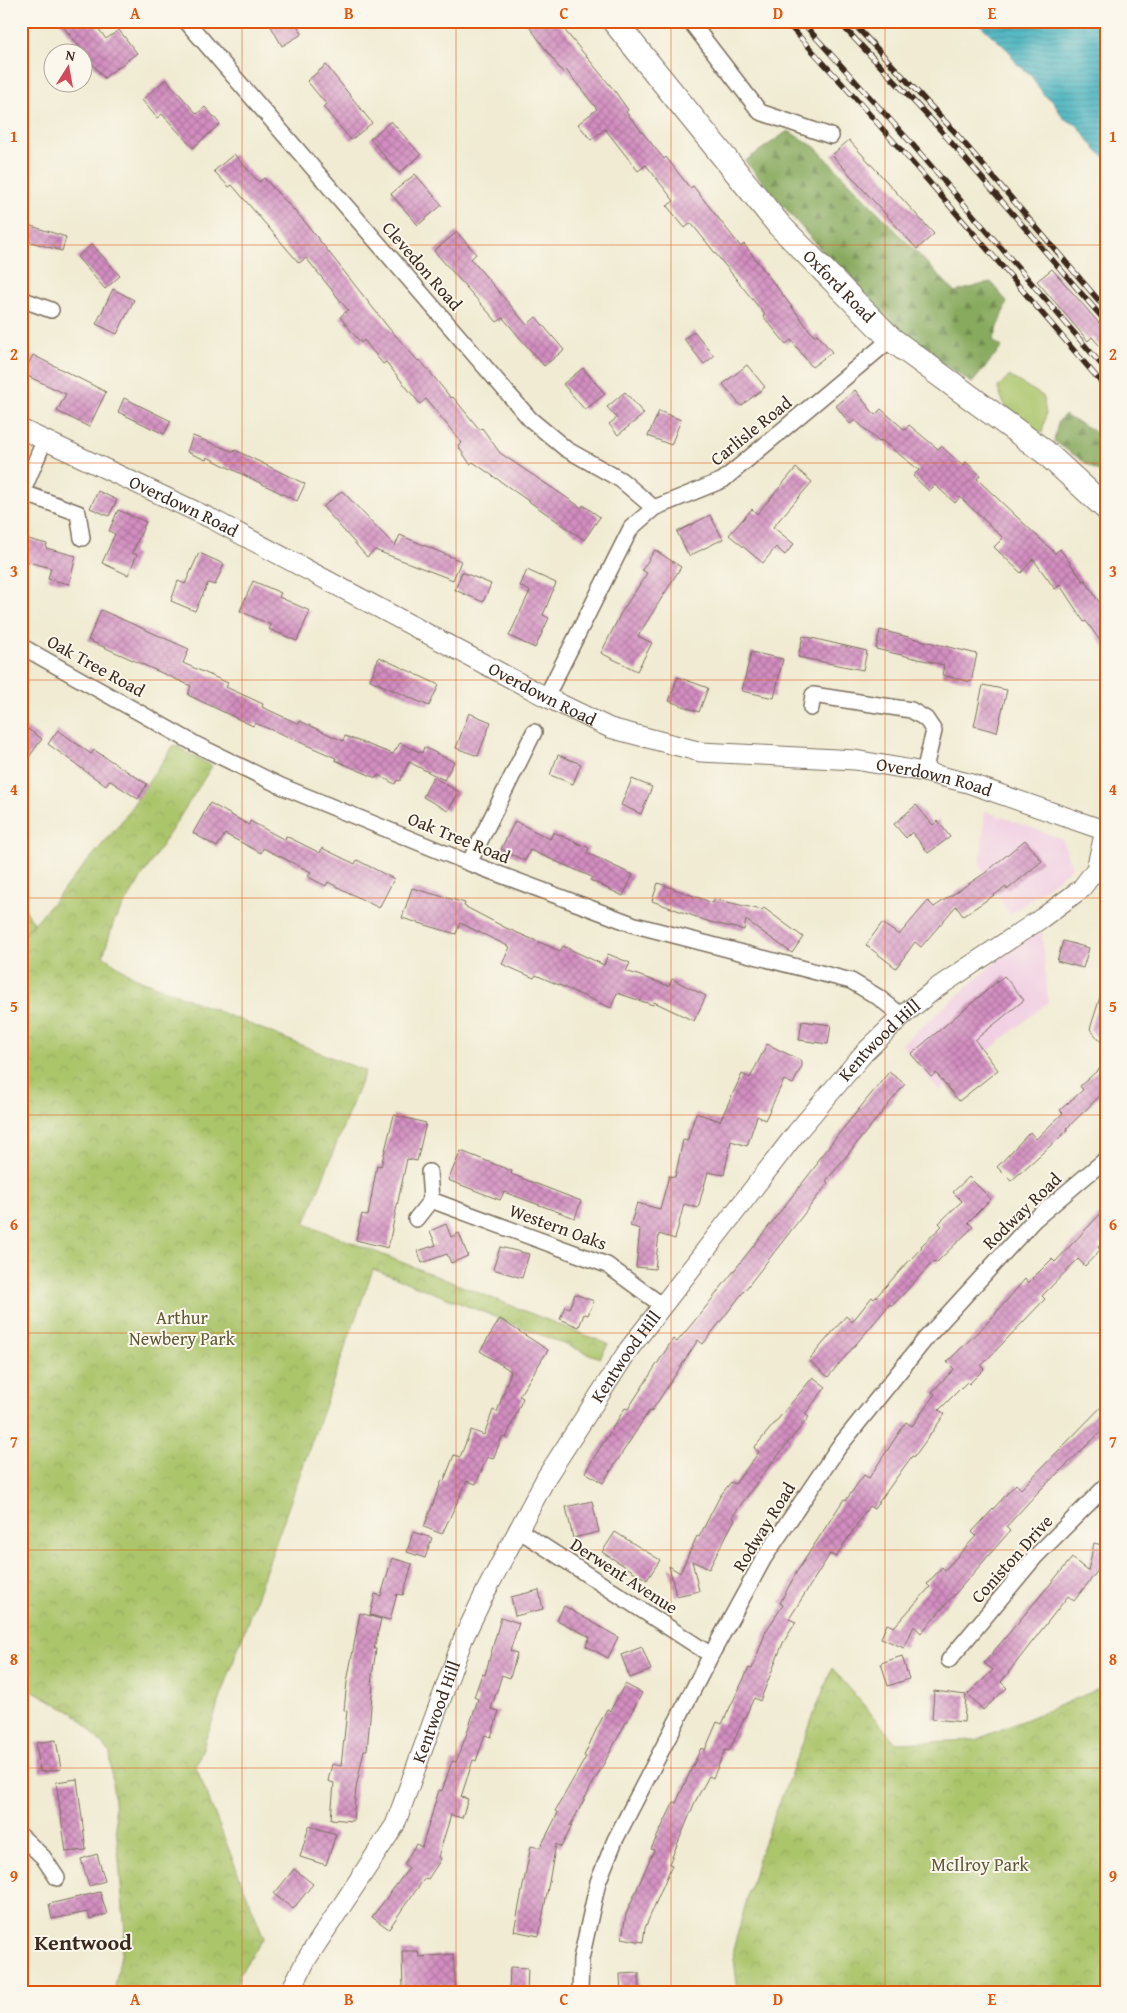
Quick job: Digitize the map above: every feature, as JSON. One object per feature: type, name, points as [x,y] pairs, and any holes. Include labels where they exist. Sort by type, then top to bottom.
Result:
[{"type":"main road","name":"Oxford Road","points":[[619,23],[780,225],[892,338],[1045,452],[1106,508]]},
{"type":"street","name":"Clevedon Road","points":[[186,21],[530,419],[566,449],[621,480],[654,508]]},
{"type":"street","points":[[690,21],[760,112],[831,136]]},
{"type":"street","points":[[23,304],[50,310]]},
{"type":"street","name":"Carlisle Road","points":[[546,698],[631,528],[654,508],[723,480],[892,338]]},
{"type":"street","name":"Overdown Road","points":[[21,429],[212,519],[546,698],[610,728],[701,752],[855,760],[924,772],[968,784],[1105,831]]},
{"type":"street","points":[[45,439],[22,492],[78,513],[82,538]]},
{"type":"street","name":"Oak Tree Road","points":[[21,646],[197,745],[281,786],[469,863],[635,925],[851,981],[878,997],[902,1016]]},
{"type":"street","points":[[811,708],[813,696],[911,710],[926,719],[934,732],[924,772]]},
{"type":"street","points":[[469,863],[534,732]]},
{"type":"street","name":"Kentwood Hill","points":[[290,1992],[306,1960],[395,1825],[463,1639],[517,1529],[565,1446],[629,1349],[797,1132],[864,1053],[902,1016],[935,988],[1042,918],[1081,889],[1096,869],[1105,831]]},
{"type":"street","name":"Rodway Road","points":[[580,1992],[581,1959],[598,1882],[615,1840],[711,1655],[764,1558],[850,1433],[927,1337],[1034,1220],[1106,1159]]},
{"type":"street","points":[[416,1219],[431,1200],[429,1172]]},
{"type":"street","name":"Western Oaks","points":[[431,1200],[607,1265],[663,1306]]},
{"type":"street","name":"Coniston Drive","points":[[949,1660],[1035,1557],[1106,1486]]},
{"type":"street","name":"Derwent Avenue","points":[[517,1529],[711,1655]]},
{"type":"street","points":[[21,1836],[43,1857],[57,1878]]},
{"type":"shaded area","points":[[985,811],[1062,839],[1072,868],[1010,915],[980,865]]},
{"type":"shaded area","points":[[1041,922],[1048,1002],[939,1091],[902,1044]]},
{"type":"green space","points":[[788,131],[815,147],[955,292],[991,282],[1007,302],[993,341],[1002,347],[972,383],[885,325],[745,161]]},
{"type":"green space","points":[[1009,376],[1043,396],[1046,414],[1042,433],[1020,420],[1008,410],[998,387]]},
{"type":"green space","points":[[1064,415],[1094,431],[1106,442],[1106,477],[1054,441],[1058,422]]},
{"type":"green space","name":"Arthur Newbery Park","points":[[174,745],[212,766],[114,921],[103,956],[134,977],[365,1071],[305,1224],[608,1344],[600,1358],[373,1269],[196,1767],[264,1938],[239,1974],[236,1992],[114,1992],[125,1933],[110,1753],[78,1716],[21,1684],[21,939],[119,825]]},
{"type":"green space","points":[[21,903],[34,923],[21,939]]},
{"type":"green space","name":"McIlroy Park","points":[[832,1668],[896,1743],[976,1740],[1106,1686],[1106,1992],[738,1992],[733,1950],[759,1855]]},
{"type":"water","points":[[976,21],[1106,21],[1106,158],[1097,151],[1077,125],[1063,118],[1053,101],[1044,95],[1030,74],[1017,64],[1009,51]]},
{"type":"building","points":[[59,21],[93,21],[106,39],[119,30],[137,53],[104,78],[92,63],[92,42],[76,42]]},
{"type":"building","points":[[268,21],[295,21],[302,34],[282,46]]},
{"type":"building","points":[[525,21],[557,21],[614,90],[628,110],[626,112],[664,159],[666,157],[690,188],[693,186],[741,247],[744,244],[814,336],[817,334],[832,352],[812,367],[791,340],[786,344],[691,223],[685,228],[667,206],[674,201],[646,165],[638,171],[605,129],[591,140],[578,124],[597,109],[566,70],[563,73]]},
{"type":"building","points":[[326,65],[372,123],[351,140],[323,107],[326,104],[307,81]]},
{"type":"building","points":[[166,79],[197,114],[205,107],[220,124],[193,148],[162,114],[157,118],[142,100]]},
{"type":"building","points":[[391,121],[421,155],[399,173],[370,139]]},
{"type":"building","points":[[849,140],[934,234],[917,249],[832,155]]},
{"type":"building","points":[[234,154],[259,182],[264,178],[305,222],[388,327],[418,361],[420,360],[480,430],[482,428],[500,453],[582,508],[583,505],[600,517],[584,540],[473,462],[470,464],[458,446],[462,443],[426,399],[420,404],[386,362],[383,364],[364,340],[361,343],[340,317],[348,310],[306,258],[299,263],[232,185],[229,187],[214,171]]},
{"type":"building","points":[[415,174],[442,205],[418,225],[391,194]]},
{"type":"building","points":[[28,225],[66,237],[62,251],[24,240]]},
{"type":"building","points":[[457,232],[476,254],[471,259],[527,325],[536,317],[564,350],[544,366],[503,318],[497,322],[434,251]]},
{"type":"building","points":[[92,244],[120,276],[105,289],[77,257]]},
{"type":"building","points":[[1052,269],[1106,331],[1106,353],[1092,337],[1088,341],[1037,281]]},
{"type":"building","points":[[113,289],[134,300],[117,334],[96,324]]},
{"type":"building","points":[[694,331],[714,356],[704,364],[684,339]]},
{"type":"building","points":[[33,355],[106,392],[89,427],[57,411],[66,394],[23,374]]},
{"type":"building","points":[[747,365],[765,387],[741,406],[723,384]]},
{"type":"building","points":[[583,368],[605,394],[585,410],[563,384]]},
{"type":"building","points":[[855,390],[875,415],[881,409],[905,430],[909,425],[938,449],[941,446],[963,466],[966,462],[980,475],[977,479],[1055,553],[1060,549],[1083,581],[1085,580],[1106,613],[1106,649],[1086,621],[1084,622],[1060,585],[1055,589],[1033,559],[1021,573],[994,547],[1003,538],[960,497],[955,503],[935,485],[929,491],[913,476],[919,470],[881,440],[879,442],[855,420],[850,424],[836,406]]},
{"type":"building","points":[[625,392],[644,414],[618,435],[609,424],[617,418],[607,407]]},
{"type":"building","points":[[124,398],[171,421],[164,434],[118,412]]},
{"type":"building","points":[[659,411],[681,420],[671,445],[648,436]]},
{"type":"building","points":[[193,436],[234,452],[235,450],[305,484],[297,501],[207,457],[206,460],[187,452]]},
{"type":"building","points":[[796,468],[812,482],[773,527],[794,544],[785,555],[776,547],[763,563],[729,535],[752,509],[757,514]]},
{"type":"building","points":[[98,491],[117,500],[109,516],[90,508]]},
{"type":"building","points":[[342,491],[395,546],[400,535],[461,561],[453,580],[375,550],[367,557],[323,507]]},
{"type":"building","points":[[118,510],[146,522],[132,553],[137,555],[128,575],[102,563],[115,534],[109,531]]},
{"type":"building","points":[[710,515],[723,539],[689,556],[677,532]]},
{"type":"building","points":[[21,537],[47,544],[46,548],[76,556],[69,584],[48,579],[51,568],[21,560]]},
{"type":"building","points":[[655,550],[681,567],[638,636],[652,643],[637,671],[601,653],[621,613],[647,573],[642,570]]},
{"type":"building","points":[[199,553],[224,564],[215,585],[208,583],[195,611],[171,601],[178,581],[185,584]]},
{"type":"building","points":[[527,570],[556,583],[543,615],[549,618],[535,648],[509,636],[530,591],[520,586]]},
{"type":"building","points":[[462,572],[491,584],[483,602],[455,590]]},
{"type":"building","points":[[253,581],[281,593],[279,597],[310,611],[297,641],[269,629],[271,625],[240,611]]},
{"type":"building","points":[[101,610],[189,649],[183,663],[228,683],[226,687],[263,704],[262,707],[299,724],[300,721],[343,741],[345,736],[393,754],[400,743],[422,753],[424,747],[454,762],[444,780],[409,762],[400,781],[397,780],[395,784],[378,775],[376,778],[335,760],[336,758],[255,723],[253,726],[188,695],[191,686],[88,640]]},
{"type":"building","points":[[880,630],[977,654],[971,682],[942,675],[944,665],[876,649]]},
{"type":"building","points":[[803,636],[867,651],[863,670],[798,657]]},
{"type":"building","points":[[751,652],[783,659],[774,698],[742,691]]},
{"type":"building","points":[[379,657],[439,685],[429,706],[370,680]]},
{"type":"building","points":[[678,677],[708,688],[699,712],[669,701]]},
{"type":"building","points":[[983,685],[1007,690],[997,732],[974,726]]},
{"type":"building","points":[[469,713],[491,722],[478,756],[456,748]]},
{"type":"building","points":[[21,724],[42,739],[21,768]]},
{"type":"building","points":[[58,730],[91,754],[94,750],[147,784],[138,799],[109,780],[106,786],[48,744]]},
{"type":"building","points":[[558,755],[581,764],[573,784],[550,775]]},
{"type":"building","points":[[433,777],[459,792],[448,811],[423,797]]},
{"type":"building","points":[[632,779],[652,787],[641,814],[621,805]]},
{"type":"building","points":[[210,803],[249,825],[250,821],[285,840],[286,836],[320,853],[322,848],[355,864],[357,860],[394,879],[379,908],[328,882],[326,886],[308,877],[311,872],[263,848],[261,853],[225,834],[217,847],[193,833]]},
{"type":"building","points":[[916,805],[933,825],[938,821],[950,837],[928,853],[912,832],[906,838],[894,824]]},
{"type":"building","points":[[515,821],[550,839],[553,832],[589,848],[587,853],[633,875],[623,896],[590,880],[592,877],[530,850],[525,861],[501,849]]},
{"type":"building","points":[[1025,840],[1042,861],[1007,890],[1006,887],[963,916],[956,906],[921,947],[915,942],[896,968],[866,945],[882,923],[899,935],[928,901],[934,907],[985,873]]},
{"type":"building","points":[[658,883],[713,903],[714,899],[762,910],[764,908],[803,937],[792,953],[746,920],[744,930],[710,922],[652,901]]},
{"type":"building","points":[[412,888],[465,903],[464,906],[506,928],[560,951],[563,946],[604,965],[608,954],[630,963],[626,971],[669,986],[672,979],[706,996],[694,1021],[654,1002],[653,1005],[617,993],[611,1008],[536,975],[534,978],[502,964],[510,947],[460,923],[456,934],[402,918]]},
{"type":"building","points":[[1063,941],[1089,948],[1083,968],[1057,961]]},
{"type":"building","points":[[1004,976],[1024,1000],[975,1040],[998,1070],[959,1101],[936,1073],[931,1077],[911,1054]]},
{"type":"building","points":[[1103,988],[1106,989],[1106,1048],[1090,1029]]},
{"type":"building","points":[[802,1021],[831,1025],[828,1044],[799,1040]]},
{"type":"building","points":[[767,1044],[802,1061],[802,1066],[793,1084],[784,1080],[765,1120],[757,1116],[747,1146],[731,1141],[724,1175],[708,1172],[698,1208],[684,1204],[675,1239],[659,1234],[655,1269],[636,1267],[640,1229],[630,1226],[637,1203],[660,1209],[669,1176],[675,1177],[683,1140],[687,1141],[696,1113],[720,1121],[742,1074],[750,1078]]},
{"type":"building","points":[[1106,1063],[1106,1090],[1066,1129],[1068,1130],[1011,1181],[997,1167],[1030,1132],[1036,1139],[1063,1113],[1060,1110],[1083,1090],[1080,1086]]},
{"type":"building","points":[[889,1072],[905,1084],[826,1181],[828,1183],[703,1344],[698,1340],[651,1412],[649,1411],[603,1483],[585,1472],[625,1408],[628,1409],[673,1339],[677,1342],[705,1308],[818,1163],[816,1162]]},
{"type":"building","points":[[394,1115],[426,1123],[417,1161],[407,1159],[388,1248],[356,1240],[362,1214],[368,1216],[377,1165],[381,1166]]},
{"type":"building","points":[[461,1151],[512,1171],[511,1174],[581,1201],[575,1218],[504,1192],[500,1200],[448,1180]]},
{"type":"building","points":[[969,1177],[991,1199],[968,1222],[973,1227],[936,1263],[934,1261],[892,1306],[890,1304],[828,1377],[809,1360],[846,1316],[852,1322],[872,1297],[874,1299],[921,1246],[942,1226],[939,1223],[962,1201],[953,1192]]},
{"type":"building","points":[[1106,1208],[1106,1240],[1098,1247],[1100,1250],[1085,1266],[1078,1259],[1042,1296],[1045,1299],[981,1366],[984,1369],[969,1384],[967,1382],[939,1410],[945,1414],[914,1457],[912,1456],[874,1509],[869,1506],[836,1557],[830,1554],[789,1619],[796,1622],[783,1643],[760,1701],[754,1698],[729,1751],[725,1750],[713,1778],[709,1776],[695,1802],[669,1864],[672,1865],[645,1928],[643,1942],[622,1938],[626,1914],[654,1850],[651,1849],[674,1802],[676,1803],[701,1748],[705,1750],[717,1722],[722,1724],[749,1668],[752,1669],[766,1631],[783,1605],[780,1603],[796,1573],[844,1499],[846,1500],[864,1475],[869,1478],[906,1422],[912,1426],[935,1394],[932,1392],[954,1369],[947,1362],[991,1319],[1025,1279],[1028,1283],[1052,1259],[1055,1262]]},
{"type":"building","points":[[446,1224],[451,1237],[459,1233],[468,1256],[451,1263],[447,1254],[422,1263],[418,1251],[436,1245],[430,1231]]},
{"type":"building","points":[[500,1247],[529,1254],[522,1278],[493,1269]]},
{"type":"building","points":[[575,1294],[594,1301],[588,1315],[584,1314],[579,1327],[560,1319],[565,1306],[569,1308]]},
{"type":"building","points":[[500,1319],[548,1350],[519,1396],[523,1398],[506,1438],[502,1437],[493,1459],[487,1457],[476,1484],[467,1481],[442,1534],[424,1527],[442,1480],[444,1481],[454,1455],[460,1457],[471,1430],[484,1435],[493,1410],[497,1412],[511,1371],[480,1351]]},
{"type":"building","points":[[813,1377],[826,1387],[805,1414],[809,1417],[767,1469],[732,1517],[735,1519],[709,1569],[692,1561],[699,1591],[676,1596],[669,1566],[680,1573],[697,1536],[699,1537],[720,1496],[731,1482],[735,1484],[759,1452],[754,1448]]},
{"type":"building","points":[[1106,1402],[1106,1427],[1040,1490],[1006,1527],[1010,1531],[921,1633],[914,1626],[904,1648],[881,1638],[887,1624],[894,1627],[930,1587],[927,1584],[942,1567],[945,1570],[976,1536],[972,1532],[1016,1484],[1021,1489]]},
{"type":"building","points":[[592,1501],[599,1532],[573,1538],[566,1507]]},
{"type":"building","points":[[413,1532],[432,1538],[425,1558],[407,1552]]},
{"type":"building","points":[[615,1532],[660,1560],[647,1580],[602,1552]]},
{"type":"building","points":[[1094,1543],[1106,1546],[1106,1560],[1074,1601],[1068,1596],[1001,1682],[1007,1688],[983,1710],[968,1694],[993,1670],[984,1663],[1072,1558],[1088,1571]]},
{"type":"building","points":[[392,1558],[412,1564],[403,1595],[397,1594],[390,1620],[370,1615],[375,1594],[381,1596]]},
{"type":"building","points":[[539,1590],[543,1609],[515,1616],[511,1597]]},
{"type":"building","points":[[564,1606],[618,1637],[608,1658],[586,1646],[590,1637],[557,1620]]},
{"type":"building","points":[[360,1613],[381,1619],[374,1649],[376,1649],[371,1684],[373,1684],[367,1750],[364,1750],[356,1788],[353,1821],[331,1819],[334,1783],[328,1781],[332,1764],[341,1766],[347,1711],[344,1710],[347,1682]]},
{"type":"building","points":[[501,1617],[519,1623],[510,1651],[517,1653],[510,1678],[502,1675],[491,1709],[499,1711],[491,1737],[485,1735],[476,1761],[473,1760],[461,1797],[468,1799],[462,1818],[451,1815],[438,1857],[441,1859],[428,1879],[425,1878],[389,1929],[372,1917],[409,1868],[404,1864],[416,1844],[422,1847],[439,1790],[442,1791],[452,1761],[456,1762],[466,1736],[478,1699],[474,1697],[482,1674],[485,1675]]},
{"type":"building","points":[[642,1647],[651,1670],[630,1678],[621,1655]]},
{"type":"building","points":[[902,1656],[909,1679],[888,1686],[881,1663]]},
{"type":"building","points":[[625,1684],[642,1693],[570,1826],[572,1826],[561,1847],[556,1844],[539,1936],[514,1931],[531,1846],[540,1848],[558,1813],[555,1811],[586,1757],[584,1756],[597,1728],[607,1709],[610,1711]]},
{"type":"building","points":[[934,1691],[966,1695],[964,1722],[932,1719]]},
{"type":"building","points":[[56,1740],[61,1769],[40,1772],[36,1743]]},
{"type":"building","points":[[77,1779],[86,1850],[66,1852],[56,1782]]},
{"type":"building","points":[[309,1826],[336,1834],[326,1865],[300,1857]]},
{"type":"building","points":[[97,1854],[105,1881],[89,1886],[81,1859]]},
{"type":"building","points":[[294,1869],[313,1884],[293,1909],[274,1894]]},
{"type":"building","points":[[100,1892],[107,1914],[90,1919],[88,1912],[52,1919],[49,1904]]},
{"type":"building","points":[[402,1951],[418,1951],[419,1957],[453,1954],[456,1992],[403,1992]]},
{"type":"building","points":[[510,1967],[528,1968],[527,1992],[509,1992]]},
{"type":"building","points":[[639,1973],[639,1992],[621,1992],[620,1974]]},
{"type":"railway","points":[[785,21],[908,157],[1106,388]]},
{"type":"railway","points":[[801,21],[913,145],[1106,370]]},
{"type":"railway","points":[[838,21],[937,126],[1106,322]]},
{"type":"railway","points":[[851,21],[953,130],[1106,309]]},
{"type":"district","name":"Kentwood","points":[[83,1942]]}]
